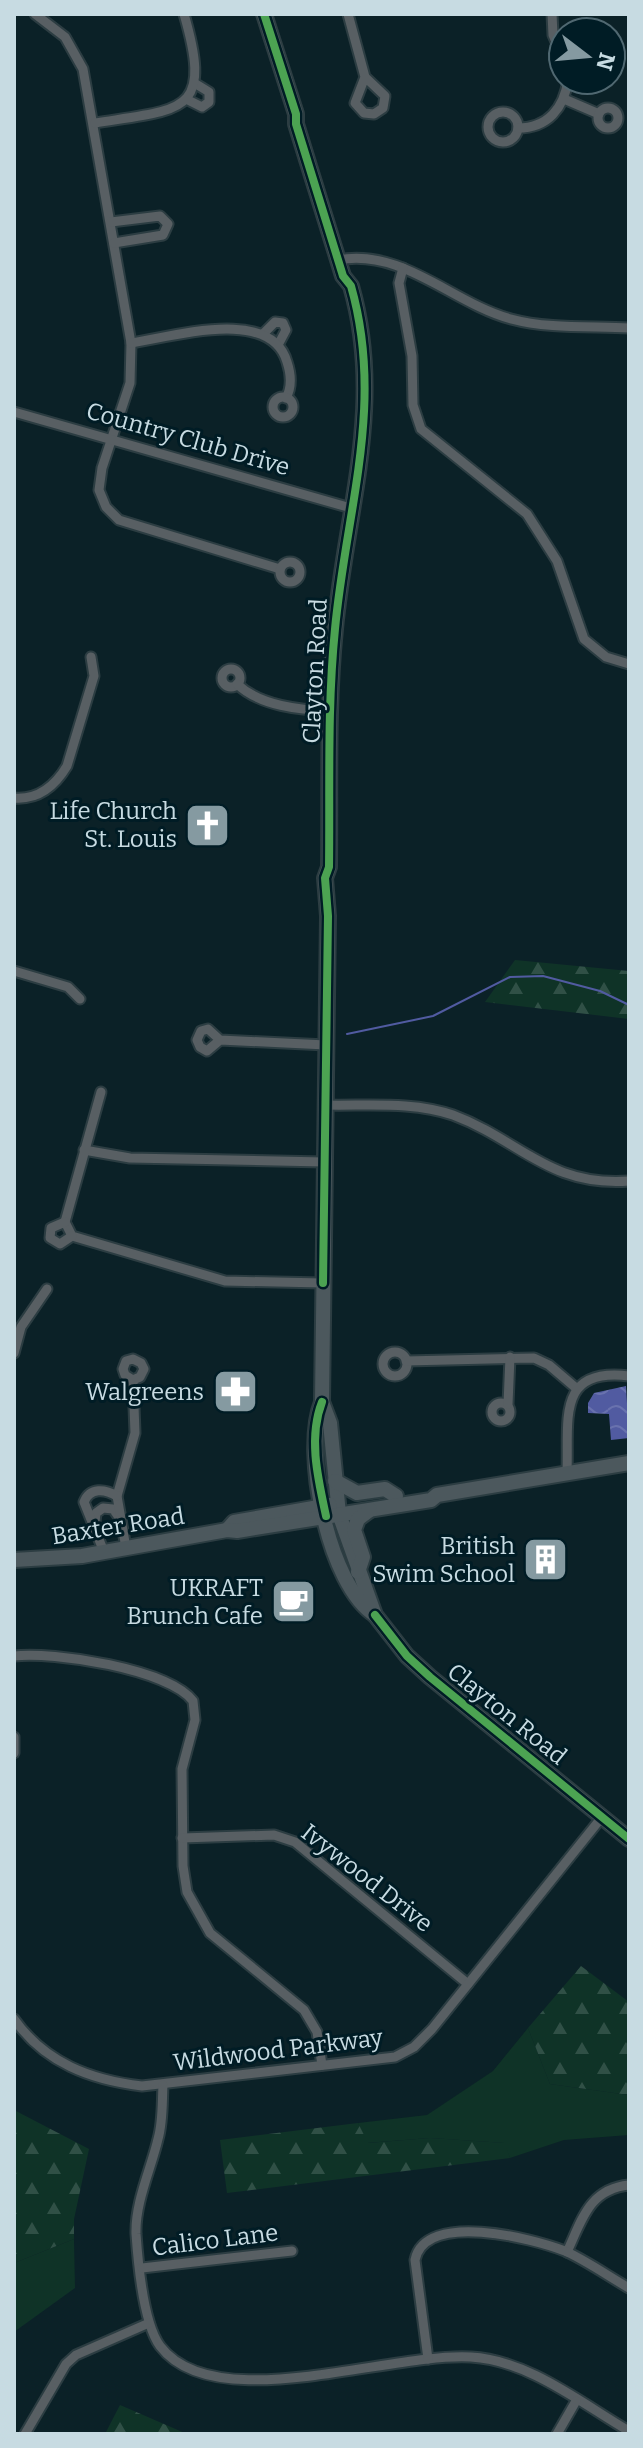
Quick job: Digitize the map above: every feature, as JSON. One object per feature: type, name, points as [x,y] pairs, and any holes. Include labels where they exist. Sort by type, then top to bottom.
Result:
[{"type":"main road","name":"Clayton Road","points":[[256,14],[288,117],[296,124]]},
{"type":"main road","name":"Clayton Road","points":[[264,14],[343,276],[357,357],[359,408],[352,468],[355,479],[335,629],[329,867],[324,905],[328,916],[322,1402],[330,1423],[335,1481],[329,1538],[361,1606],[375,1615]]},
{"type":"main road","name":"Clayton Road","points":[[322,1402],[315,1419],[316,1450],[331,1510],[375,1615],[407,1656],[430,1677],[629,1839]]},
{"type":"main road","points":[[297,1510],[310,1493],[309,1459],[316,1450]]},
{"type":"main road","name":"Baxter Road","points":[[14,1560],[104,1552],[227,1530],[237,1531],[396,1496],[428,1492],[437,1495],[629,1463]]},
{"type":"main road","points":[[335,1481],[357,1493],[385,1489],[396,1496]]},
{"type":"main road","name":"Baxter Road","points":[[227,1530],[234,1522],[297,1510],[372,1509],[431,1500],[437,1495]]},
{"type":"main road","points":[[358,1572],[363,1557],[354,1530],[358,1519],[372,1509]]},
{"type":"street","points":[[35,14],[52,25],[75,50],[83,69],[95,123],[131,343],[132,374],[102,468],[99,490],[106,507],[119,520],[280,569]]},
{"type":"street","points":[[95,123],[159,113],[186,99],[196,84],[196,57],[184,14]]},
{"type":"street","points":[[348,14],[365,77]]},
{"type":"street","points":[[186,99],[202,107],[209,102],[209,92],[196,84]]},
{"type":"street","points":[[518,128],[547,121],[565,96]]},
{"type":"street","points":[[564,99],[599,114]]},
{"type":"street","points":[[111,222],[160,216],[168,224],[163,235],[114,243]]},
{"type":"street","points":[[338,260],[361,257],[403,268],[511,319],[629,328]]},
{"type":"street","points":[[403,268],[399,283],[412,356],[413,405],[421,429],[527,514],[557,561],[584,639],[606,657],[629,664]]},
{"type":"street","points":[[263,334],[275,322],[283,323],[286,330],[278,345]]},
{"type":"street","points":[[131,343],[243,328],[263,334],[278,345],[289,372],[286,398]]},
{"type":"street","name":"Country Club Drive","points":[[14,412],[351,508]]},
{"type":"street","points":[[14,798],[38,795],[61,776],[67,766],[94,676],[91,657]]},
{"type":"street","points":[[237,684],[248,694],[294,708],[331,711]]},
{"type":"street","points":[[14,971],[68,987],[80,999]]},
{"type":"street","points":[[220,1040],[326,1045]]},
{"type":"street","points":[[101,1092],[65,1222],[72,1236],[225,1281],[323,1283]]},
{"type":"street","points":[[325,1105],[418,1107],[437,1111],[463,1119],[552,1171],[595,1180],[629,1181]]},
{"type":"street","points":[[84,1150],[130,1158],[324,1162]]},
{"type":"street","points":[[65,1222],[51,1228],[50,1238],[60,1244],[72,1236]]},
{"type":"street","points":[[14,1353],[21,1327],[47,1289]]},
{"type":"street","points":[[508,1404],[510,1357]]},
{"type":"street","points":[[406,1361],[534,1358],[549,1365],[576,1388]]},
{"type":"street","points":[[567,1472],[569,1402],[576,1388],[600,1374],[629,1376]]},
{"type":"street","points":[[126,1548],[118,1516],[117,1496],[135,1433],[133,1380]]},
{"type":"street","points":[[104,1552],[95,1524],[84,1506],[88,1494],[98,1490],[117,1496]]},
{"type":"street","points":[[95,1524],[96,1513],[103,1508],[113,1509],[118,1516]]},
{"type":"street","points":[[14,1656],[49,1655],[85,1659],[187,1693],[195,1710],[182,1769],[182,1838],[187,1892],[199,1919],[210,1933],[304,2010],[317,2032],[322,2065]]},
{"type":"street","points":[[14,1737],[14,1753]]},
{"type":"street","name":"Wildwood Parkway","points":[[14,2019],[41,2048],[76,2071],[115,2083],[163,2085],[383,2059],[405,2052],[432,2029],[602,1817]]},
{"type":"street","name":"Ivywood Drive","points":[[182,1838],[274,1835],[295,1842],[468,1984]]},
{"type":"street","points":[[163,2085],[160,2135],[138,2212],[136,2233],[149,2323],[160,2346],[180,2365],[232,2381],[470,2357],[503,2363],[629,2431]]},
{"type":"street","points":[[567,2252],[592,2199],[607,2189],[629,2185]]},
{"type":"street","points":[[428,2359],[415,2260],[424,2240],[441,2234],[515,2237],[567,2252],[629,2288]]},
{"type":"street","name":"Calico Lane","points":[[142,2268],[292,2251]]},
{"type":"street","points":[[25,2434],[66,2364],[76,2355],[149,2323]]},
{"type":"street","points":[[557,2434],[576,2401]]},
{"type":"green space","points":[[515,960],[629,971],[629,1019],[485,1002]]},
{"type":"green space","points":[[581,1966],[629,2002],[629,2095],[550,2084],[528,2028]]},
{"type":"green space","points":[[528,2028],[550,2084],[629,2095],[629,2135],[564,2140],[510,2158],[504,2143],[430,2138],[367,2143],[358,2123],[427,2115],[493,2071]]},
{"type":"green space","points":[[14,2110],[89,2149],[74,2219],[74,2239],[14,2263]]},
{"type":"green space","points":[[358,2123],[368,2143],[430,2138],[505,2143],[510,2158],[227,2193],[220,2140]]},
{"type":"green space","points":[[74,2239],[75,2288],[14,2332],[14,2263]]},
{"type":"green space","points":[[120,2405],[187,2434],[105,2434]]},
{"type":"water","points":[[626,1386],[629,1438],[611,1440],[609,1414],[588,1413],[588,1403],[594,1393]]},
{"type":"waterway","points":[[347,1034],[433,1016],[510,977],[543,976],[600,991],[629,1005]]},
{"type":"cycle path","points":[[264,14],[343,276],[351,286],[361,330],[364,373],[360,458],[340,585],[331,688],[329,867],[325,878],[328,916],[323,1283]]},
{"type":"cycle path","points":[[322,1402],[315,1444],[326,1516]]},
{"type":"cycle path","points":[[375,1615],[407,1656],[430,1677],[629,1839]]},
{"type":"place","name":"Life Church St. Louis","points":[[208,825]]},
{"type":"place","name":"Walgreens","points":[[235,1392]]},
{"type":"place","name":"British Swim School","points":[[546,1560]]},
{"type":"place","name":"UKRAFT Brunch Cafe","points":[[294,1602]]}]
